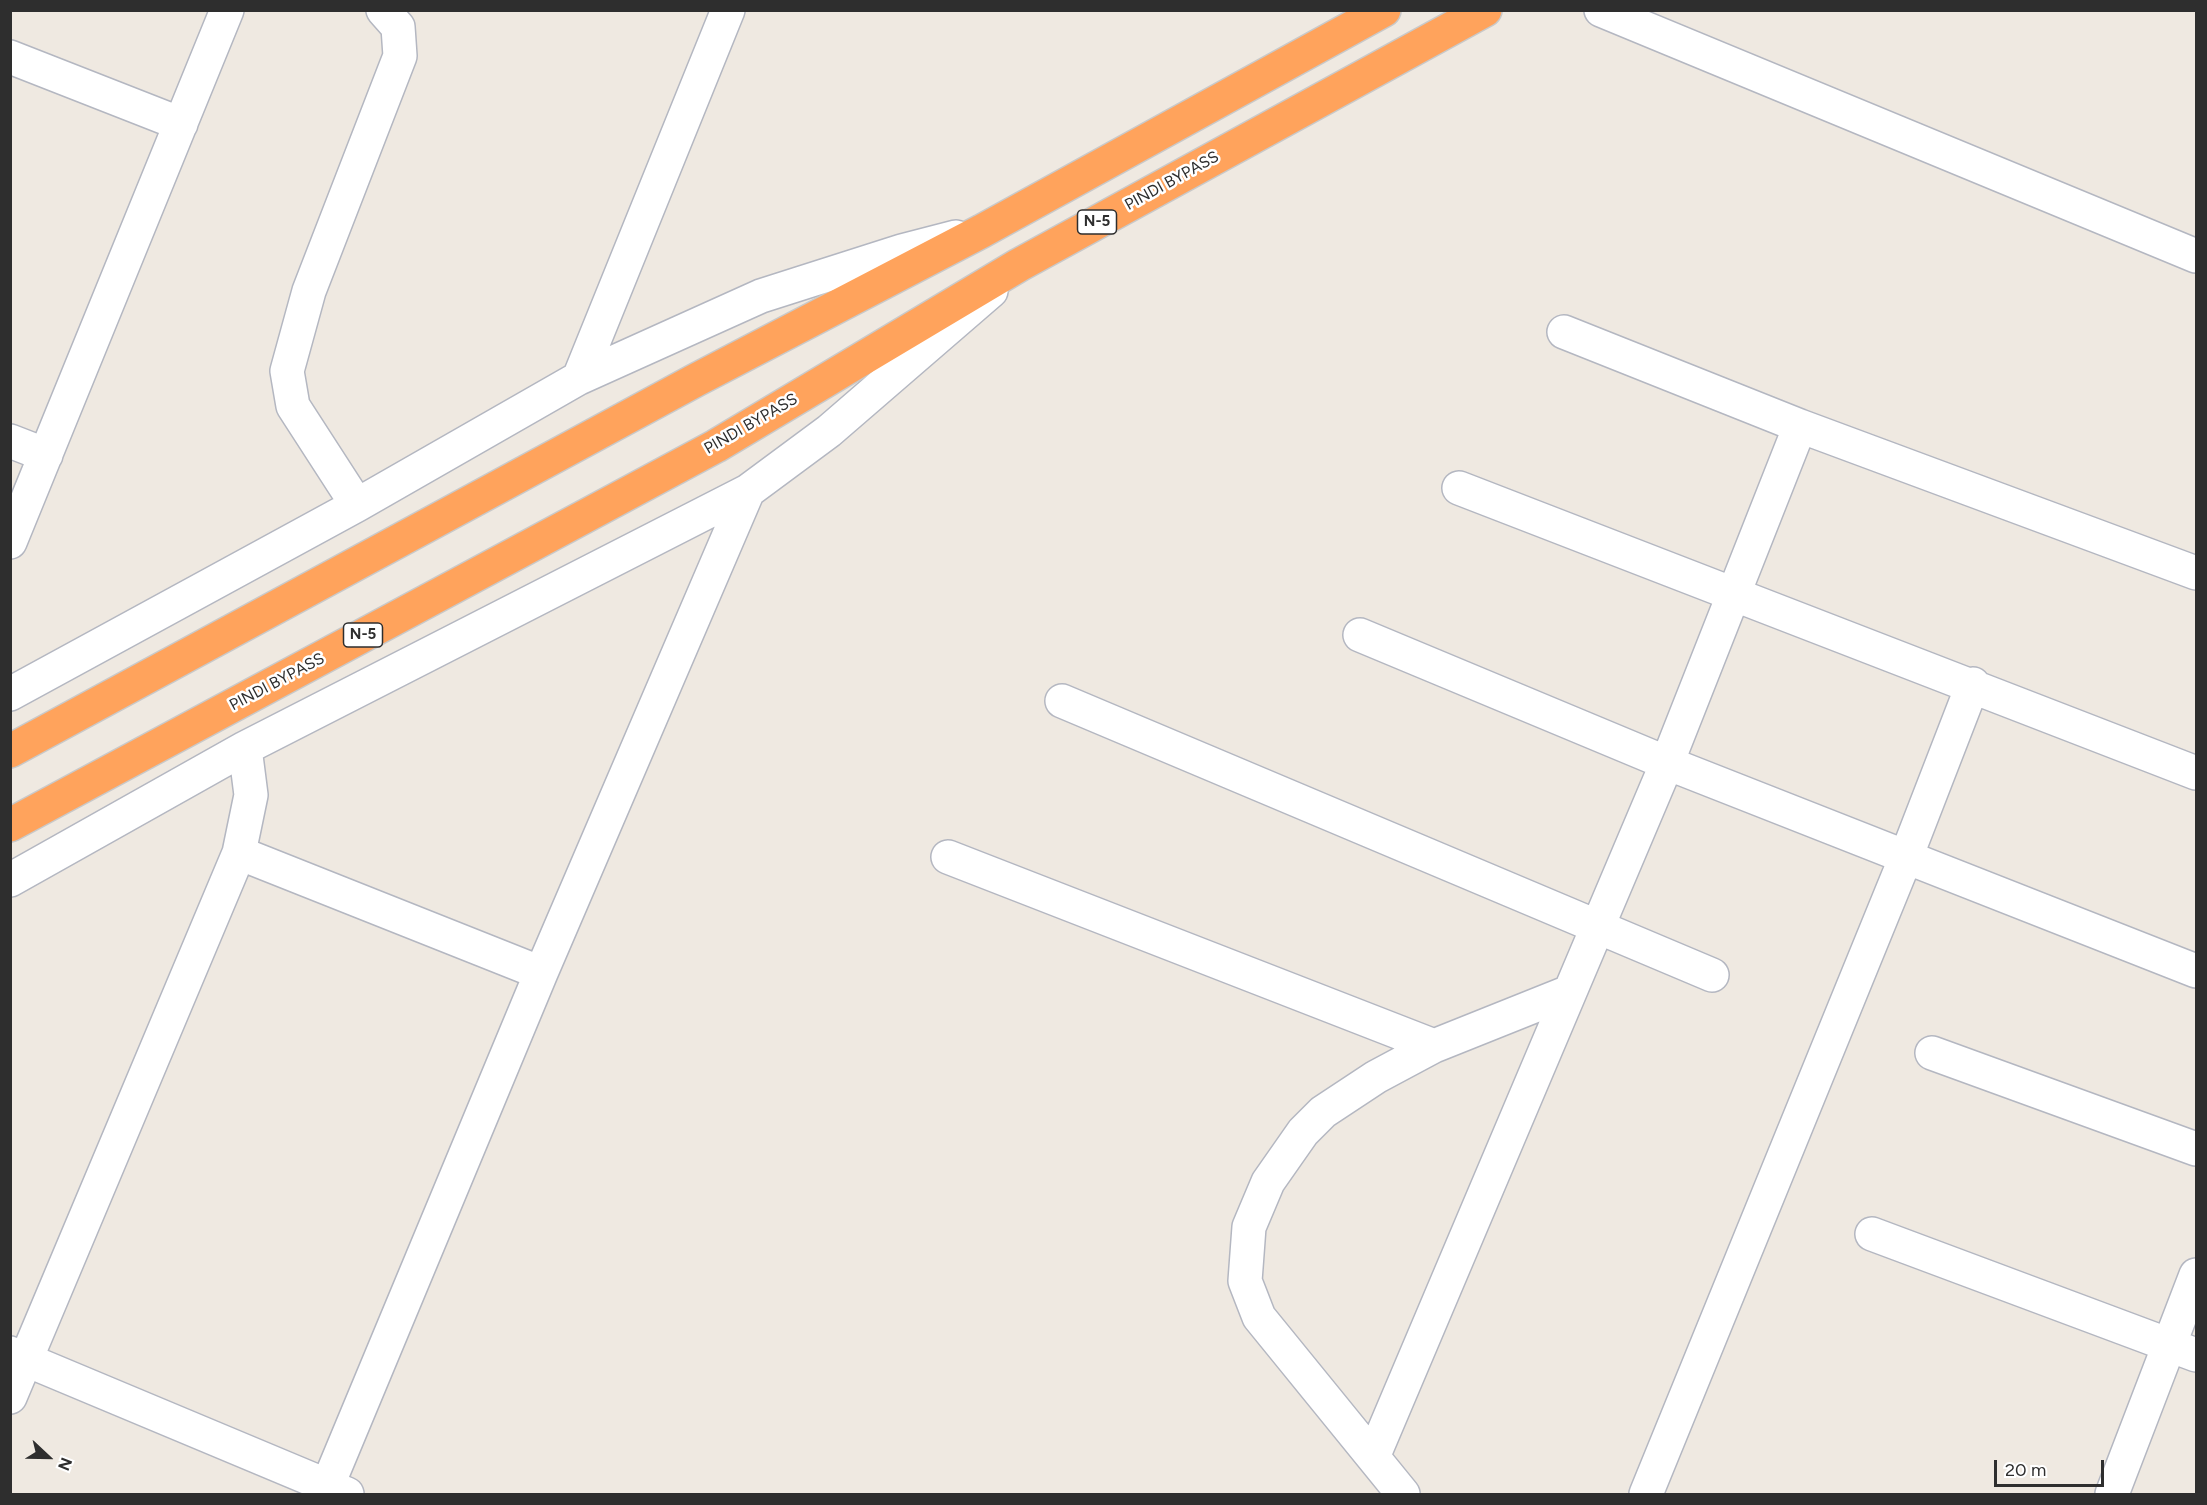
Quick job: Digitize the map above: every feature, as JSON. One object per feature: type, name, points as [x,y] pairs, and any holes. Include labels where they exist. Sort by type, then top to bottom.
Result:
[{"type":"highway","points":[[10,751],[696,380],[982,231],[1384,10]]},
{"type":"highway","name":"PINDI BYPASS","points":[[10,825],[716,446],[1019,265],[1485,10]]},
{"type":"street","points":[[10,542],[227,10]]},
{"type":"street","points":[[357,505],[292,406],[287,371],[309,291],[400,56],[398,27],[383,10]]},
{"type":"street","points":[[579,378],[728,10]]},
{"type":"street","points":[[1600,10],[2196,256]]},
{"type":"street","points":[[10,57],[181,124]]},
{"type":"street","points":[[10,694],[357,505],[579,378],[761,296],[902,251],[982,231]]},
{"type":"street","points":[[10,880],[245,748],[748,491],[829,431],[954,325],[1019,265]]},
{"type":"street","points":[[1564,332],[1800,426],[2196,573]]},
{"type":"street","points":[[1373,1457],[1668,763],[1800,426]]},
{"type":"street","points":[[10,441],[46,454]]},
{"type":"street","points":[[1459,488],[1733,596],[1973,684],[2196,773]]},
{"type":"street","points":[[18,1356],[332,1492],[541,973],[748,491]]},
{"type":"street","points":[[1360,635],[1668,763],[2196,971]]},
{"type":"street","points":[[1646,1494],[1906,857],[1973,684]]},
{"type":"street","points":[[1062,701],[1712,975]]},
{"type":"street","points":[[10,1397],[18,1356],[239,853],[251,795],[245,748]]},
{"type":"street","points":[[239,853],[541,973]]},
{"type":"street","points":[[948,857],[1434,1047]]},
{"type":"street","points":[[1403,1494],[1259,1317],[1245,1281],[1249,1227],[1268,1182],[1302,1132],[1323,1112],[1376,1077],[1434,1047],[1569,992]]},
{"type":"street","points":[[1932,1053],[2196,1149]]},
{"type":"street","points":[[1872,1234],[2184,1350]]},
{"type":"street","points":[[2112,1494],[2184,1350],[2196,1275]]}]
